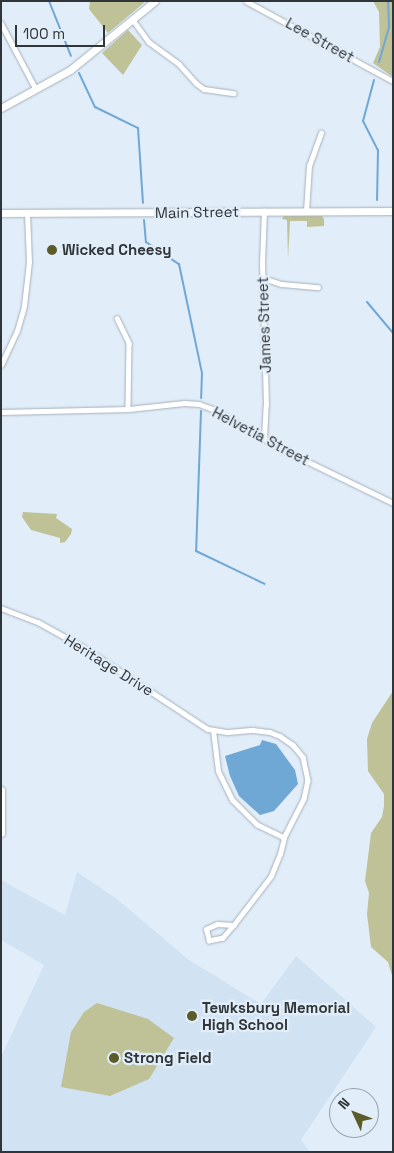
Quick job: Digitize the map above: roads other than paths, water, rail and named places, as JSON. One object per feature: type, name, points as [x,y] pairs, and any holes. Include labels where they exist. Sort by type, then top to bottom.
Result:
[{"type":"main road","points":[[1,108],[74,67],[155,1]]},
{"type":"main road","name":"Main Street","points":[[1,213],[393,211]]},
{"type":"main road","points":[[1,790],[1,833]]},
{"type":"street","name":"Lee Street","points":[[246,1],[393,81]]},
{"type":"street","points":[[133,20],[149,42],[179,64],[196,84],[204,89],[234,93]]},
{"type":"street","points":[[1,24],[36,89]]},
{"type":"street","points":[[306,212],[309,166],[321,133]]},
{"type":"street","name":"James Street","points":[[264,212],[263,278],[266,405],[264,438]]},
{"type":"street","points":[[1,365],[17,331],[24,306],[29,262],[27,213]]},
{"type":"street","points":[[263,278],[282,284],[318,287]]},
{"type":"street","points":[[117,318],[129,343],[128,409]]},
{"type":"street","name":"Helvetia Street","points":[[1,412],[128,409],[194,403],[212,409],[264,438],[393,503]]},
{"type":"street","name":"Heritage Drive","points":[[1,608],[56,632],[213,730],[270,732],[280,736],[303,757],[307,770],[307,789],[284,838],[271,876],[235,923]]},
{"type":"street","points":[[213,730],[218,771],[232,800],[257,825],[284,838]]},
{"type":"street","points":[[211,925],[234,925],[223,938],[214,942],[209,941],[206,932],[211,925]]},
{"type":"water","points":[[262,740],[276,744],[295,770],[298,784],[274,811],[260,815],[239,796],[230,776],[225,756],[260,745]]},
{"type":"waterway","points":[[49,1],[71,56]]},
{"type":"waterway","points":[[379,62],[389,26],[388,1]]},
{"type":"waterway","points":[[79,73],[95,107],[138,128],[143,203]]},
{"type":"waterway","points":[[374,80],[363,121],[378,150],[377,200]]},
{"type":"waterway","points":[[144,220],[146,242],[179,264],[202,373],[201,398]]},
{"type":"waterway","points":[[367,302],[393,333]]},
{"type":"waterway","points":[[201,411],[196,551],[265,584]]},
{"type":"place","name":"Wicked Cheesy","points":[[52,250]]},
{"type":"place","name":"Tewksbury Memorial High School","points":[[192,1016]]},
{"type":"place","name":"Strong Field","points":[[114,1058]]}]
